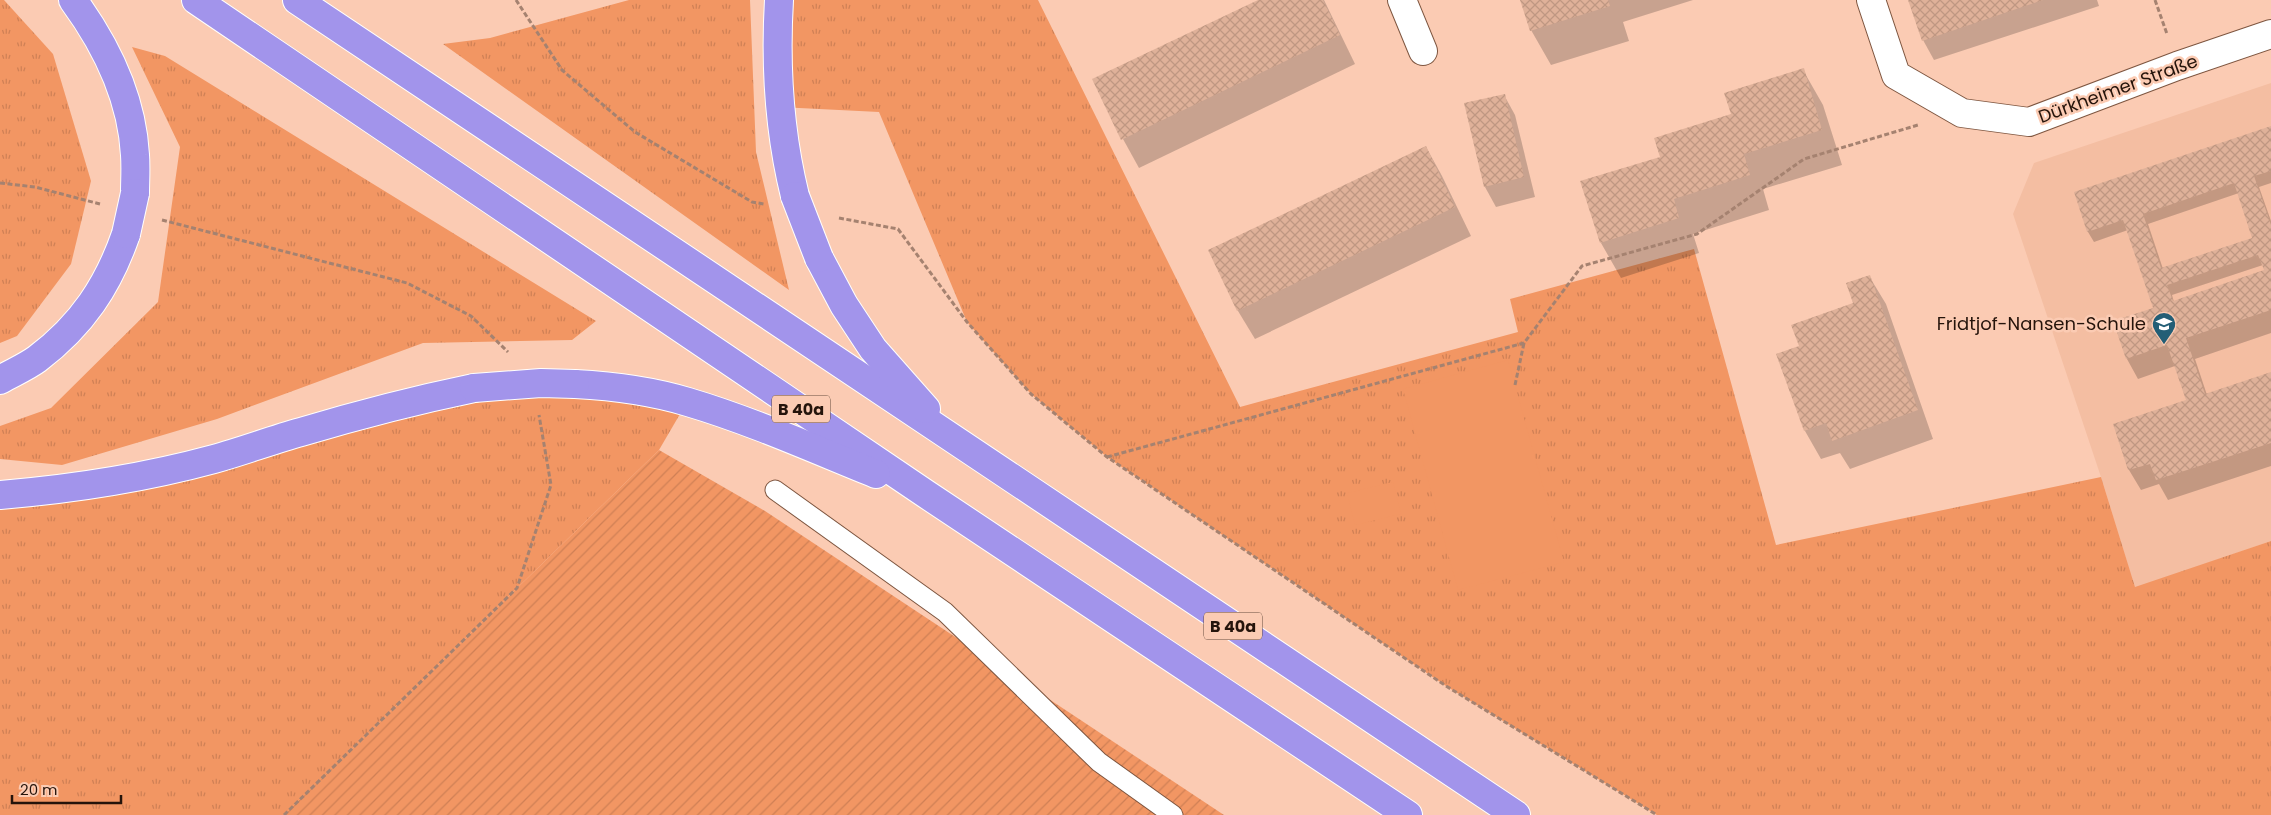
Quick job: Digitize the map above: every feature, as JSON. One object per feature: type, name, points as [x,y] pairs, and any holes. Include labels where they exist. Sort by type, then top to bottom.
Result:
[{"type":"highway","points":[[0,380],[37,360],[68,332],[94,303],[115,266],[126,234],[135,193],[135,154],[128,108],[113,68],[91,24],[74,0]]},
{"type":"highway","name":"B 40a","points":[[196,0],[926,494],[1408,815]]},
{"type":"highway","name":"B 40a","points":[[297,0],[1516,815]]},
{"type":"highway","points":[[780,0],[776,50],[779,107],[785,156],[783,201],[820,258],[844,305],[873,349],[950,437]]},
{"type":"highway","points":[[0,495],[60,490],[130,478],[214,459],[299,432],[414,400],[474,388],[540,383],[575,384],[647,392],[687,402],[733,417],[926,494]]},
{"type":"street","points":[[1402,0],[1423,51]]},
{"type":"street","points":[[1871,0],[1896,74],[1962,112]]},
{"type":"street","name":"Dürkheimer Straße","points":[[1962,112],[2029,122],[2177,66],[2271,34]]},
{"type":"lane","points":[[775,490],[945,612],[1099,762],[1173,815]]},
{"type":"path","points":[[516,0],[562,70],[635,132],[752,202],[783,201]]},
{"type":"path","points":[[1516,385],[1524,343],[1582,266],[1697,234],[1804,159],[1962,112]]},
{"type":"path","points":[[830,216],[898,229],[967,322],[1031,394],[1107,457],[1446,686],[1657,815]]},
{"type":"path","points":[[1107,457],[1524,343]]},
{"type":"shaded area","name":"Fridtjof-Nansen-Schule","points":[[2271,83],[2271,541],[2135,588],[2101,477],[2013,214],[2034,163]]},
{"type":"green space","points":[[0,0],[4,0],[53,54],[91,181],[71,264],[17,336],[0,343]]},
{"type":"green space","points":[[629,0],[750,0],[756,152],[789,290],[443,44],[490,38]]},
{"type":"green space","points":[[779,0],[1038,0],[1240,407],[1518,332],[1510,299],[1694,249],[1776,545],[2101,477],[2135,587],[2271,541],[2271,815],[1657,815],[1446,686],[1107,457],[1031,394],[967,322],[879,112],[779,107]]},
{"type":"green space","points":[[132,47],[165,56],[596,321],[572,340],[423,343],[217,419],[62,465],[0,459],[0,426],[51,408],[158,302],[180,147]]},
{"type":"green space","points":[[1508,360],[1564,562],[1458,590],[1403,389]]},
{"type":"green space","points":[[474,388],[687,402],[659,450],[284,815],[0,815],[0,495]]},
{"type":"green space","points":[[659,450],[765,511],[1224,815],[284,815]]},
{"type":"green space","points":[[1393,482],[1401,514],[1355,525],[1347,493]]},
{"type":"building","points":[[1258,0],[1323,0],[1340,35],[1121,140],[1092,79]]},
{"type":"building","points":[[1520,0],[1608,0],[1610,6],[1530,31]]},
{"type":"building","points":[[1908,0],[2043,0],[1922,41]]},
{"type":"building","points":[[1804,68],[1822,130],[1744,154],[1750,175],[1674,199],[1679,218],[1600,243],[1580,181],[1660,157],[1654,138],[1731,114],[1724,93]]},
{"type":"building","points":[[1505,94],[1524,177],[1484,187],[1464,103]]},
{"type":"building","points":[[2271,126],[2271,171],[2254,176],[2271,225],[2271,310],[2186,338],[2205,394],[2271,372],[2271,443],[2156,480],[2150,464],[2128,470],[2113,424],[2186,400],[2167,345],[2126,359],[2113,321],[2153,308],[2123,220],[2087,232],[2074,192]],"holes":[[[2234,183],[2252,238],[2161,268],[2143,214]],[[2258,255],[2264,270],[2173,301],[2167,285]]]},
{"type":"building","points":[[1426,146],[1455,207],[1237,311],[1208,250]]},
{"type":"building","points":[[1870,275],[1918,410],[1832,441],[1826,423],[1804,431],[1776,354],[1799,346],[1791,325],[1853,303],[1846,283]]},
{"type":"place","name":"Fridtjof-Nansen-Schule","points":[[2164,345]]}]
